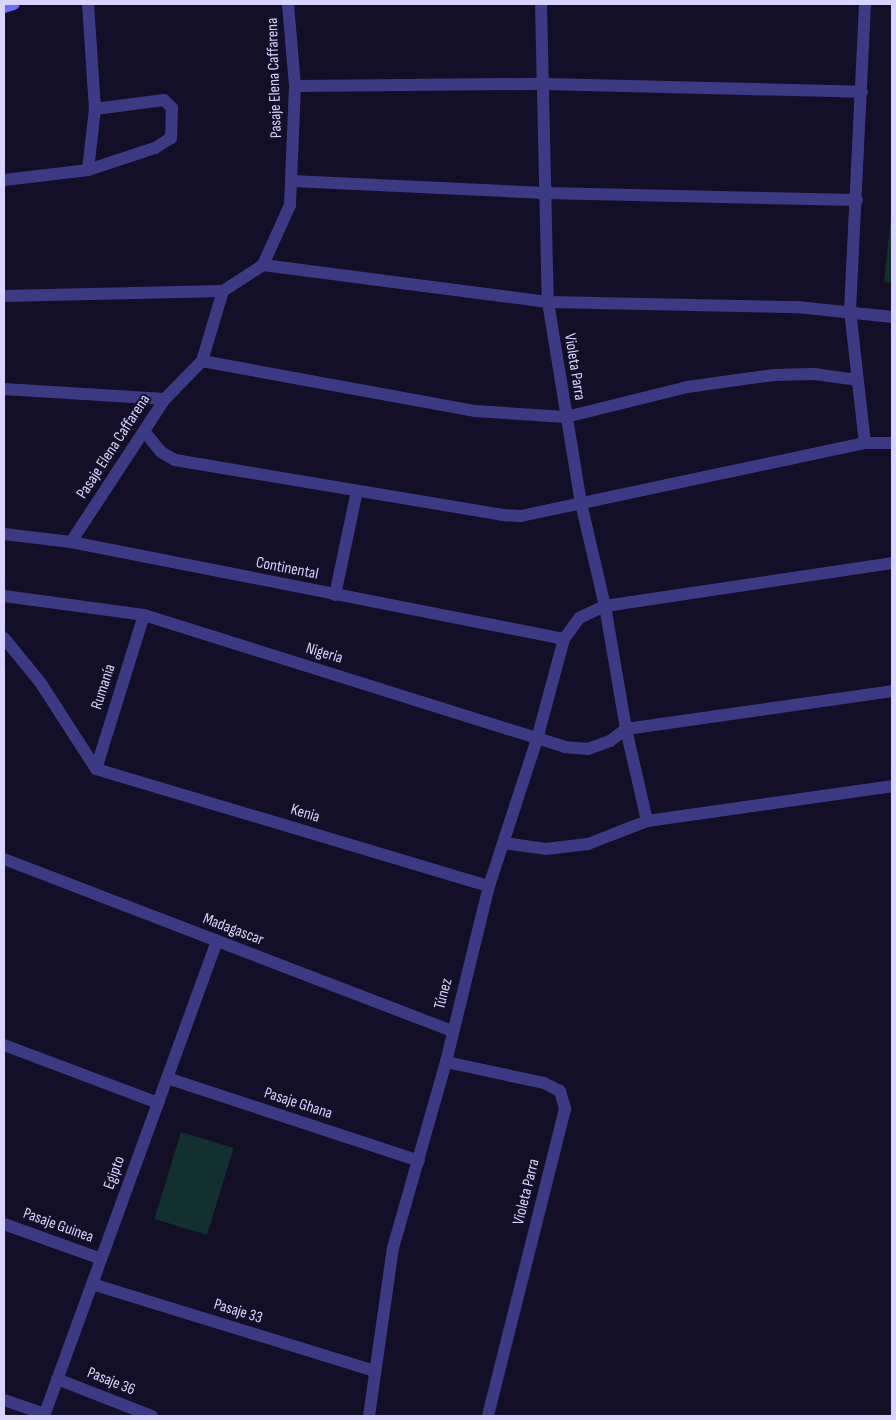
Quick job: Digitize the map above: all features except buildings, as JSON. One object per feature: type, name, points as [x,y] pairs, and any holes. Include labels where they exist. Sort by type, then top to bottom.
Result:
[{"type":"street","points":[[4,7],[14,4]]},
{"type":"street","points":[[88,4],[95,109],[88,170]]},
{"type":"street","name":"Pasaje Elena Caffarena","points":[[263,265],[288,212],[292,181],[295,86],[288,4]]},
{"type":"street","name":"Violeta Parra","points":[[541,4],[548,302],[580,503],[605,606],[626,729],[647,820]]},
{"type":"street","points":[[865,4],[857,200],[850,310],[865,443]]},
{"type":"street","points":[[295,86],[544,84],[862,92]]},
{"type":"street","points":[[4,180],[88,170],[155,148],[171,138],[172,108],[164,100],[95,109]]},
{"type":"street","points":[[292,181],[545,193],[857,200]]},
{"type":"street","points":[[4,296],[223,291],[263,265],[548,302],[850,310],[892,317]]},
{"type":"street","name":"Pasaje Elena Caffarena","points":[[71,542],[165,399],[202,362],[223,291]]},
{"type":"street","points":[[202,362],[476,411],[566,417],[688,387],[774,375],[814,374],[857,380]]},
{"type":"street","points":[[4,388],[165,399]]},
{"type":"street","points":[[144,431],[161,452],[175,460],[502,515],[521,516],[865,443],[892,443]]},
{"type":"street","points":[[335,595],[357,491]]},
{"type":"street","name":"Continental","points":[[4,534],[71,542],[564,639]]},
{"type":"street","name":"Túnez","points":[[368,1416],[392,1248],[419,1161],[446,1062],[452,1031],[490,886],[537,738],[564,639],[579,618],[605,606],[892,563]]},
{"type":"street","name":"Nigeria","points":[[4,596],[144,615],[564,748],[588,749],[610,741],[626,729]]},
{"type":"street","name":"Rumanía","points":[[96,769],[144,615]]},
{"type":"street","points":[[4,638],[40,682],[96,769]]},
{"type":"street","points":[[626,729],[892,691]]},
{"type":"street","name":"Kenia","points":[[96,769],[490,886]]},
{"type":"street","points":[[504,843],[546,850],[588,844],[647,820],[892,786]]},
{"type":"street","name":"Madagascar","points":[[4,860],[452,1031]]},
{"type":"street","name":"Egipto","points":[[44,1415],[217,941]]},
{"type":"street","points":[[4,1046],[158,1103]]},
{"type":"street","name":"Violeta Parra","points":[[446,1062],[544,1083],[560,1091],[565,1109],[488,1416]]},
{"type":"street","name":"Pasaje Ghana","points":[[167,1078],[419,1161]]},
{"type":"street","name":"Pasaje Guinea","points":[[4,1224],[101,1259]]},
{"type":"street","name":"Pasaje 33","points":[[92,1284],[374,1371]]},
{"type":"street","name":"Pasaje 36","points":[[57,1378],[152,1416]]},
{"type":"street","points":[[4,1400],[44,1415]]},
{"type":"green space","points":[[892,207],[892,283],[884,282]]},
{"type":"green space","points":[[181,1132],[234,1148],[207,1235],[154,1219]]}]
